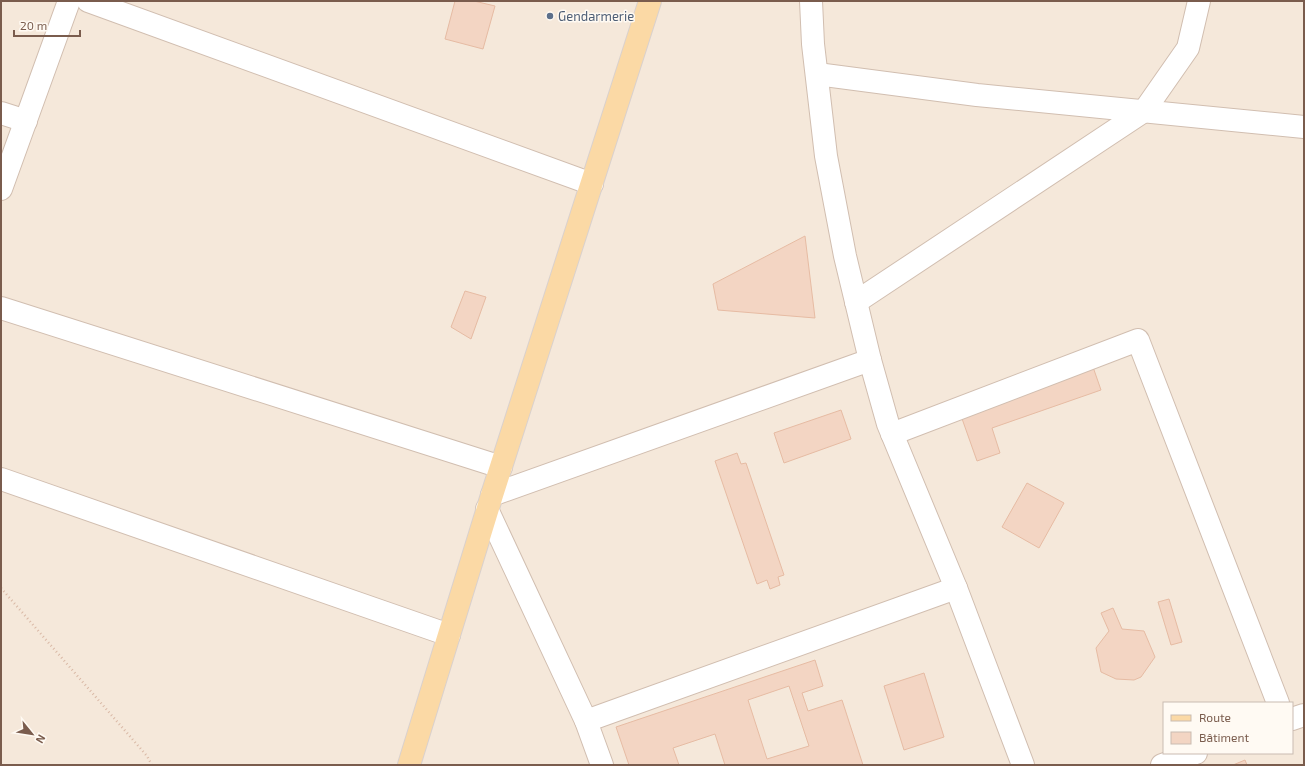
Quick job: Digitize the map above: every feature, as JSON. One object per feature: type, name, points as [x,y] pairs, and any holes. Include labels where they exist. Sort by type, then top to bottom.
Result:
[{"type":"main road","points":[[409,765],[501,467],[650,1]]},
{"type":"street","points":[[1,189],[69,1]]},
{"type":"street","points":[[88,1],[592,184]]},
{"type":"street","points":[[811,1],[816,74],[826,156],[845,256],[870,360],[888,424],[956,588],[1023,765]]},
{"type":"street","points":[[856,302],[1144,112],[1188,48],[1199,1]]},
{"type":"street","points":[[816,74],[977,95],[1304,127]]},
{"type":"street","points":[[1,113],[26,121]]},
{"type":"street","points":[[1,308],[501,467]]},
{"type":"street","points":[[892,434],[1138,340],[1278,702]]},
{"type":"street","points":[[602,765],[586,721],[490,502],[870,360]]},
{"type":"street","points":[[1,479],[449,635]]},
{"type":"street","points":[[586,721],[956,588]]},
{"type":"street","points":[[1293,719],[1304,715]]},
{"type":"street","points":[[1162,765],[1193,754]]},
{"type":"path","points":[[1,588],[142,750],[152,765]]},
{"type":"shaded area","points":[[1,1],[1304,1],[1304,765],[1,765]]},
{"type":"building","points":[[455,1],[474,1],[495,6],[483,49],[445,39]]},
{"type":"building","points":[[805,236],[815,318],[718,310],[713,284]]},
{"type":"building","points":[[465,291],[486,297],[471,339],[451,327]]},
{"type":"building","points":[[1093,367],[1101,390],[992,428],[1000,453],[977,461],[960,413]]},
{"type":"building","points":[[841,410],[851,439],[784,463],[774,433]]},
{"type":"building","points":[[737,453],[741,464],[746,463],[784,575],[778,577],[780,585],[770,589],[767,580],[757,584],[715,461]]},
{"type":"building","points":[[1027,483],[1064,503],[1039,548],[1002,527]]},
{"type":"building","points":[[1169,599],[1182,642],[1171,645],[1158,602]]},
{"type":"building","points":[[1113,608],[1122,629],[1144,631],[1155,657],[1141,677],[1134,680],[1116,679],[1101,672],[1096,648],[1109,631],[1101,613]]},
{"type":"building","points":[[815,660],[823,686],[802,693],[808,711],[842,700],[863,765],[725,765],[715,734],[673,748],[679,765],[629,765],[616,727]],"holes":[[[789,686],[809,746],[767,759],[748,700]]]},
{"type":"building","points":[[924,673],[944,737],[904,750],[884,686]]},
{"type":"building","points":[[1245,760],[1247,765],[1233,765]]},
{"type":"place","name":"Gendarmerie","points":[[550,16]]}]
